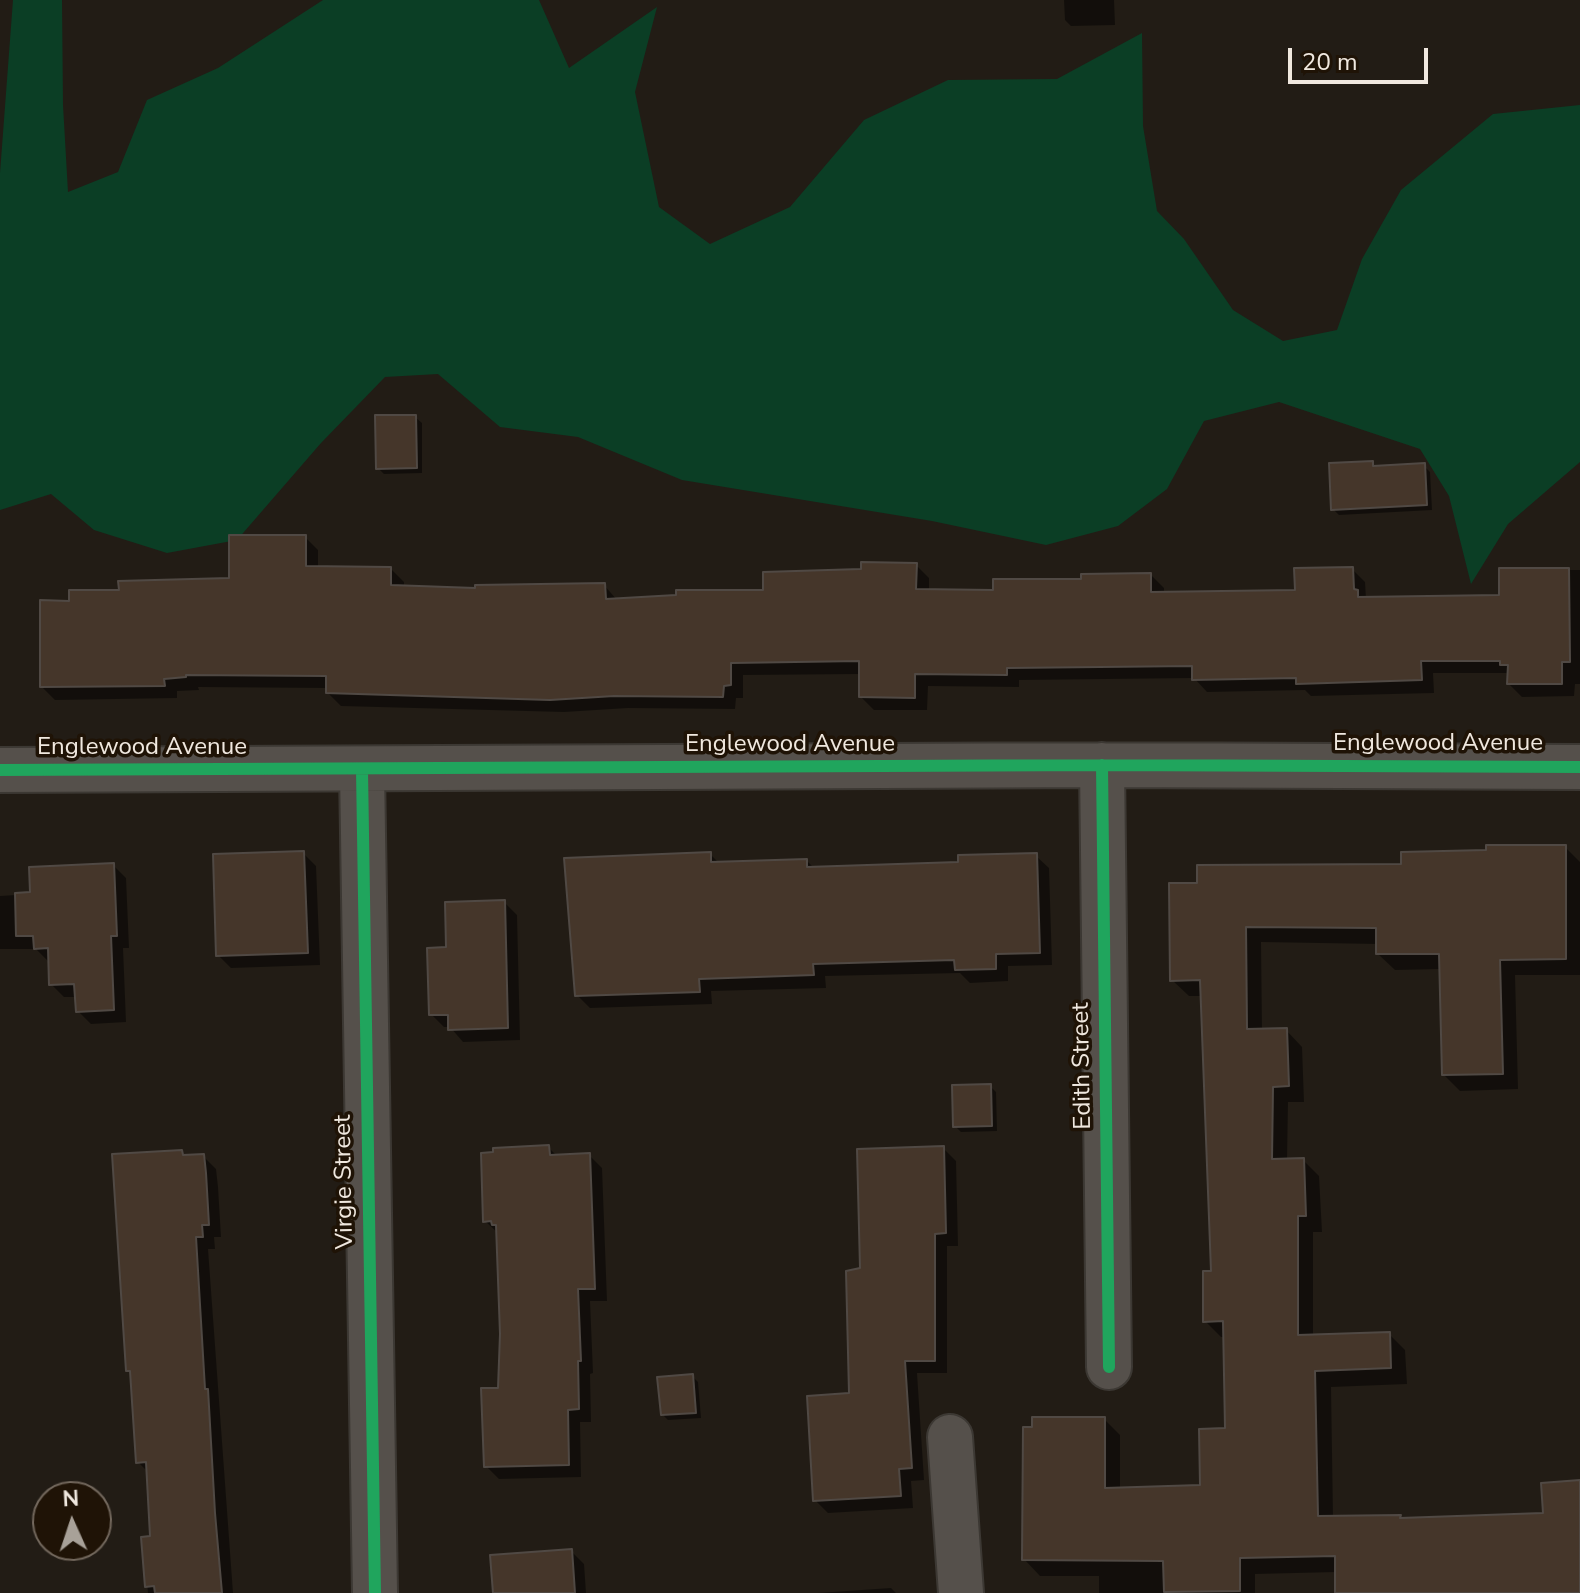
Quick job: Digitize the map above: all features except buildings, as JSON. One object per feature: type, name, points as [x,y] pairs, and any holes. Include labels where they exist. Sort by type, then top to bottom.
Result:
[{"type":"street","name":"Englewood Avenue","points":[[0,770],[1102,765],[1580,767]]},
{"type":"street","name":"Edith Street","points":[[1102,765],[1109,1367]]},
{"type":"street","name":"Virgie Street","points":[[362,770],[375,1593]]},
{"type":"street","points":[[950,1437],[961,1593]]},
{"type":"green space","points":[[13,0],[62,0],[68,192],[118,172],[147,100],[218,68],[323,0],[539,0],[569,68],[657,7],[635,92],[659,207],[710,244],[790,207],[864,120],[948,80],[1057,79],[1142,33],[1143,126],[1157,211],[1184,239],[1233,310],[1283,341],[1337,330],[1362,259],[1401,190],[1493,114],[1580,105],[1580,462],[1508,524],[1471,584],[1449,496],[1420,449],[1279,402],[1204,421],[1167,489],[1118,526],[1046,545],[932,521],[682,480],[578,437],[500,427],[438,374],[385,377],[321,443],[237,540],[167,553],[94,530],[51,494],[0,510],[0,173]]},
{"type":"cycle path","points":[[1102,765],[1109,1367]]},
{"type":"cycle path","points":[[0,770],[1102,765],[1580,767]]},
{"type":"cycle path","points":[[362,770],[375,1593]]}]
